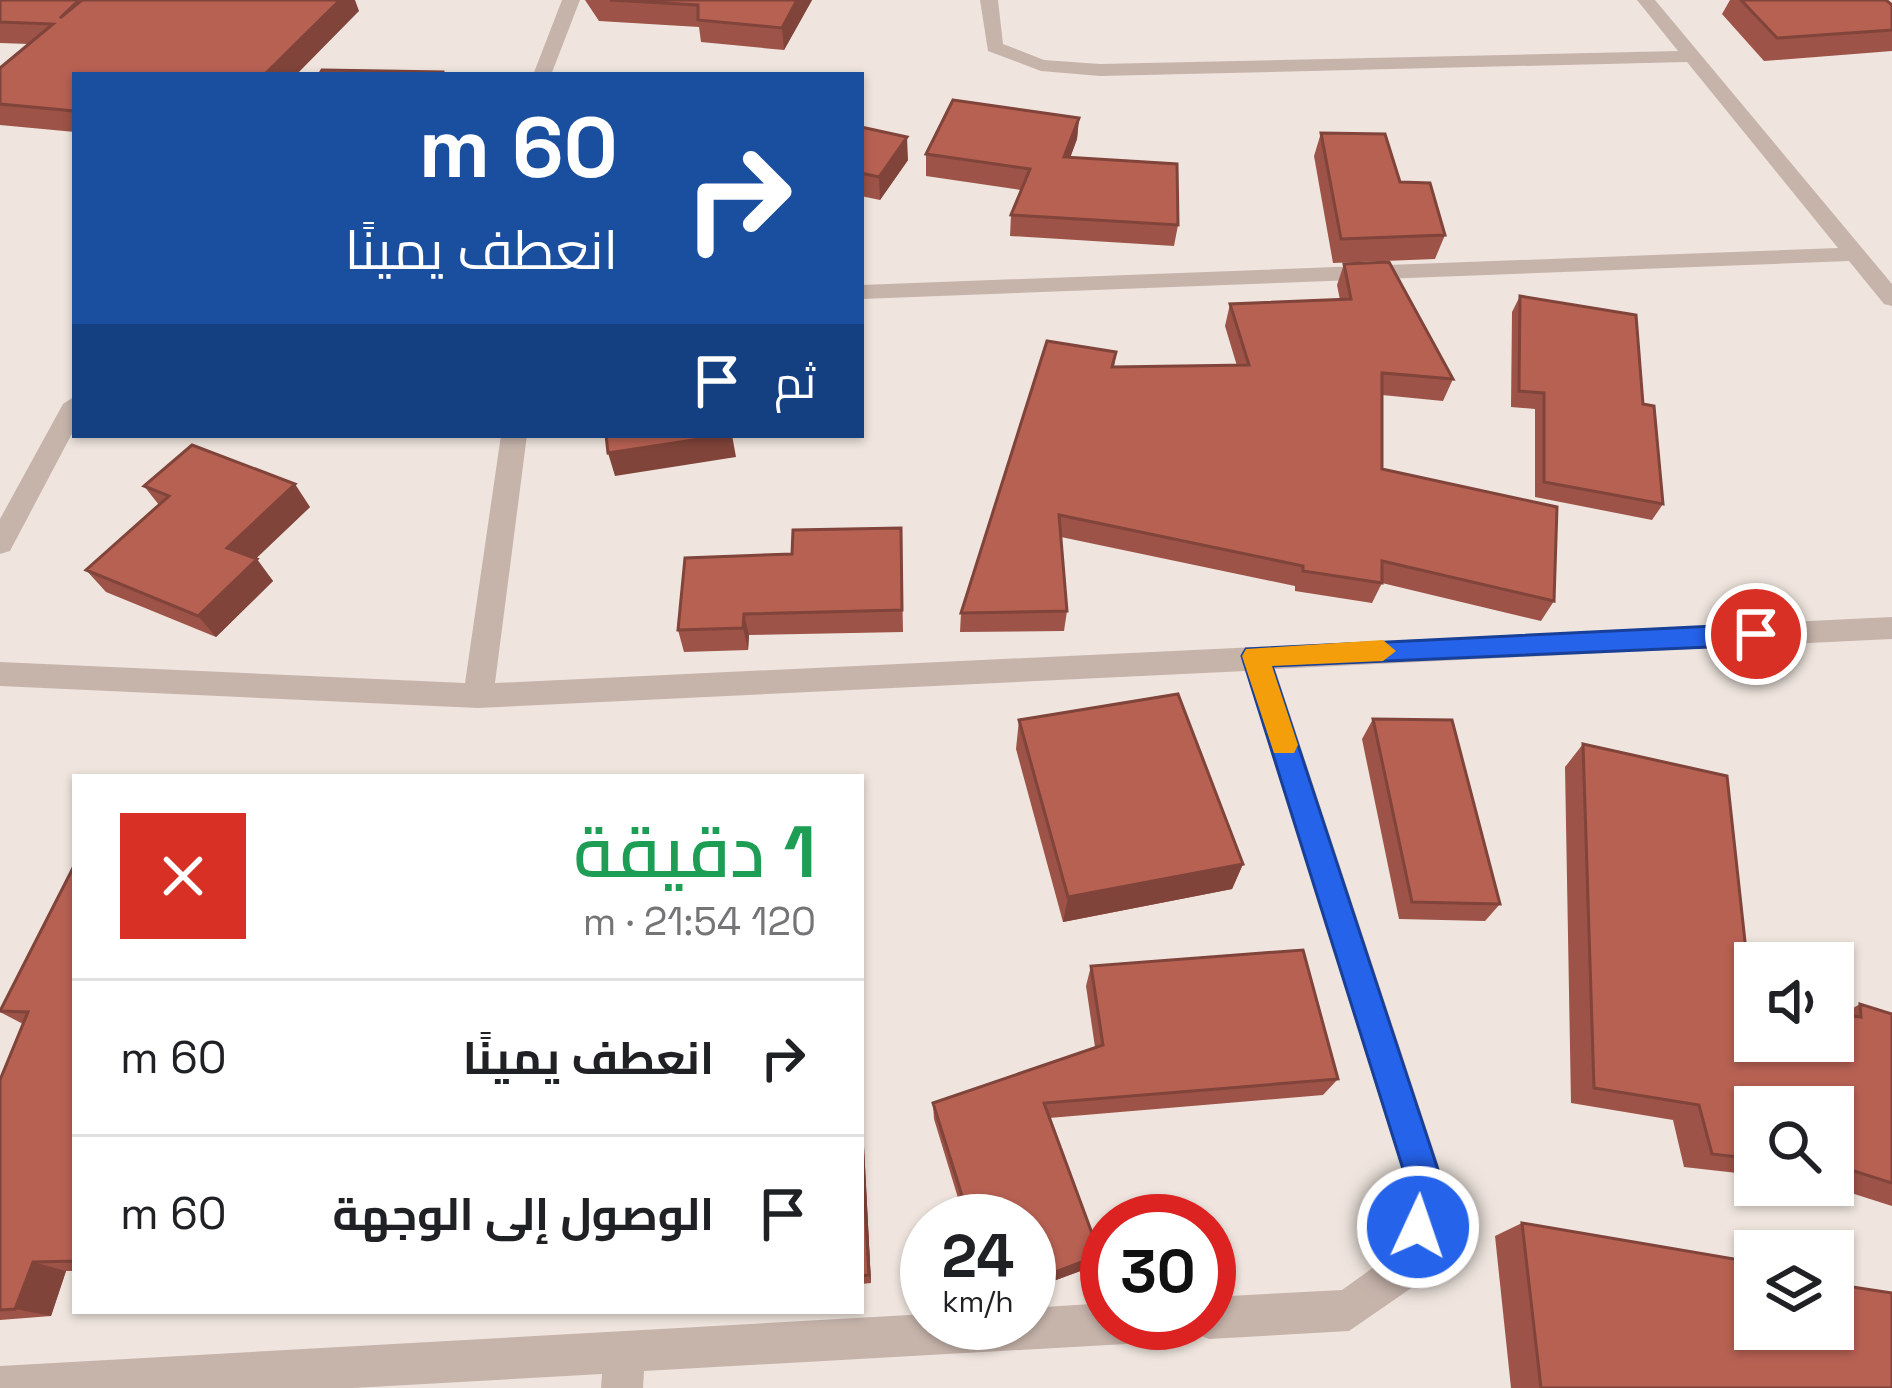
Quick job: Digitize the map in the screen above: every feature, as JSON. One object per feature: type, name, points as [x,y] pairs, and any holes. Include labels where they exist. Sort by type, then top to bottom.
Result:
[{"type":"street","points":[[543,72],[571,0]]},
{"type":"street","points":[[989,0],[994,47],[1041,65],[1100,70],[1691,56]]},
{"type":"street","points":[[1646,0],[1892,299]]},
{"type":"street","points":[[864,292],[1855,254]]},
{"type":"street","points":[[0,544],[72,410]]},
{"type":"street","points":[[478,696],[514,438]]},
{"type":"street","points":[[0,674],[478,696],[1892,628]]},
{"type":"street","points":[[1236,1316],[1349,1310],[1409,1266],[1426,1188],[1256,656]]},
{"type":"street","points":[[0,1388],[624,1370],[1080,1327]]},
{"type":"building","points":[[0,0],[79,0],[60,18],[82,0],[340,0],[267,72],[72,72],[72,111],[0,104],[0,68],[53,24],[0,22]]},
{"type":"building","points":[[610,0],[797,0],[782,28],[698,20],[698,5]]},
{"type":"building","points":[[1741,0],[1886,0],[1892,5],[1892,30],[1777,38]]},
{"type":"building","points":[[322,70],[443,72],[321,72]]},
{"type":"building","points":[[953,100],[1079,118],[1064,157],[1177,164],[1178,225],[1011,215],[1030,169],[926,154]]},
{"type":"building","points":[[864,128],[907,137],[879,177],[864,174]]},
{"type":"building","points":[[1321,133],[1385,134],[1400,182],[1430,183],[1445,235],[1341,239]]},
{"type":"building","points":[[1389,262],[1453,379],[1382,373],[1382,469],[1557,507],[1554,601],[1382,561],[1382,583],[1303,571],[1303,566],[1059,515],[1067,611],[961,613],[1047,341],[1116,352],[1112,367],[1249,365],[1230,304],[1351,299],[1344,264]]},
{"type":"building","points":[[1520,296],[1636,315],[1643,404],[1654,406],[1663,504],[1544,482],[1544,393],[1519,391]]},
{"type":"building","points":[[606,438],[706,438],[608,453]]},
{"type":"building","points":[[192,445],[295,484],[227,548],[257,559],[198,616],[86,570],[169,496],[144,486]]},
{"type":"building","points":[[901,528],[902,610],[744,614],[743,628],[678,630],[685,558],[792,554],[793,530]]},
{"type":"building","points":[[1178,694],[1243,864],[1068,897],[1019,720]]},
{"type":"building","points":[[1373,719],[1452,720],[1500,904],[1412,902]]},
{"type":"building","points":[[1583,744],[1727,776],[1745,942],[1734,942],[1734,1062],[1854,1062],[1854,1016],[1861,1017],[1860,1004],[1892,1014],[1892,1183],[1854,1171],[1854,1086],[1734,1086],[1734,1157],[1712,1154],[1699,1105],[1594,1088]]},
{"type":"building","points":[[72,870],[72,1261],[33,1262],[15,1309],[0,1310],[0,1080],[28,1012],[0,1011]]},
{"type":"building","points":[[1303,950],[1338,1079],[1044,1103],[1080,1201],[1080,1263],[1056,1272],[1056,1194],[962,1194],[933,1103],[1103,1045],[1091,966]]},
{"type":"building","points":[[864,1182],[869,1275],[864,1276]]},
{"type":"building","points":[[1522,1223],[1734,1259],[1734,1350],[1854,1350],[1854,1287],[1892,1293],[1892,1388],[1541,1388]]},
{"type":"slow traffic","points":[[1284,745],[1256,656],[1383,651]]},
{"type":"route","points":[[1418,1227],[1426,1188],[1256,656],[1756,634]]}]
